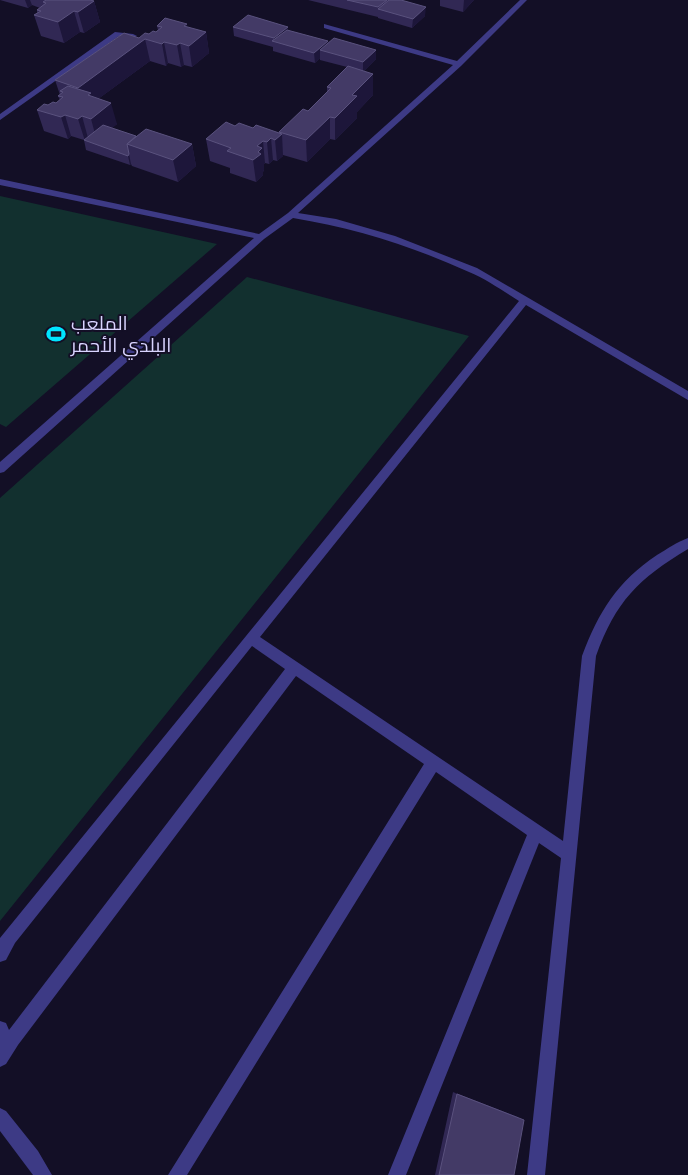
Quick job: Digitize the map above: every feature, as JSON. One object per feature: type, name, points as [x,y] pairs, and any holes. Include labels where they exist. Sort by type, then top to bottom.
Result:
[{"type":"street","points":[[3,463],[261,237],[291,215],[458,64],[524,0]]},
{"type":"street","points":[[327,26],[458,64]]},
{"type":"street","points":[[0,118],[118,34],[133,36]]},
{"type":"street","points":[[0,182],[261,237]]},
{"type":"street","points":[[291,215],[336,222],[420,247],[474,270],[688,396]]},
{"type":"street","points":[[0,954],[9,937],[525,300]]},
{"type":"street","points":[[536,1175],[589,656],[597,630],[609,607],[625,587],[643,570],[688,543]]},
{"type":"street","points":[[251,638],[568,854]]},
{"type":"street","points":[[2,1055],[295,667]]},
{"type":"street","points":[[177,1175],[434,762]]},
{"type":"street","points":[[397,1175],[536,832]]},
{"type":"street","points":[[0,1029],[2,1055]]},
{"type":"street","points":[[0,1117],[32,1157],[43,1175]]},
{"type":"green space","name":"الملعب البلدي الأحمر","points":[[0,196],[217,244],[6,427],[0,424]]},
{"type":"green space","points":[[247,277],[469,336],[0,921],[0,498]]},
{"type":"building","points":[[46,0],[94,1],[58,22],[34,15],[41,11],[37,10],[46,3],[43,2]]},
{"type":"building","points":[[347,0],[387,0],[378,7]]},
{"type":"building","points":[[389,0],[401,0],[426,7],[413,19],[378,9]]},
{"type":"building","points":[[248,15],[288,27],[274,38],[233,27]]},
{"type":"building","points":[[165,18],[206,32],[189,46],[180,43],[177,45],[164,42],[162,44],[145,39],[78,88],[55,80],[124,33],[139,38],[145,33],[156,32],[162,27],[157,26]]},
{"type":"building","points":[[287,30],[328,41],[314,53],[272,41]]},
{"type":"building","points":[[334,38],[376,50],[363,62],[320,50]]},
{"type":"building","points":[[348,66],[373,74],[352,95],[357,96],[335,118],[330,117],[306,140],[279,132],[303,109],[308,111],[331,88],[327,87]]},
{"type":"building","points":[[68,86],[91,93],[88,95],[111,103],[91,119],[82,116],[78,119],[65,115],[61,117],[37,110],[44,104],[56,103],[63,97],[58,96],[63,92],[60,91]]},
{"type":"building","points":[[226,122],[235,126],[239,123],[253,128],[256,125],[282,134],[275,140],[271,138],[257,146],[262,148],[258,152],[261,154],[253,160],[227,151],[231,148],[206,139]]},
{"type":"building","points":[[103,125],[136,136],[127,144],[128,156],[84,140]]},
{"type":"building","points":[[146,129],[192,144],[173,160],[127,144]]},
{"type":"building","points":[[457,1094],[524,1120],[514,1175],[439,1175]]},
{"type":"place","name":"الملعب البلدي الأحمر","points":[[56,334]]}]
